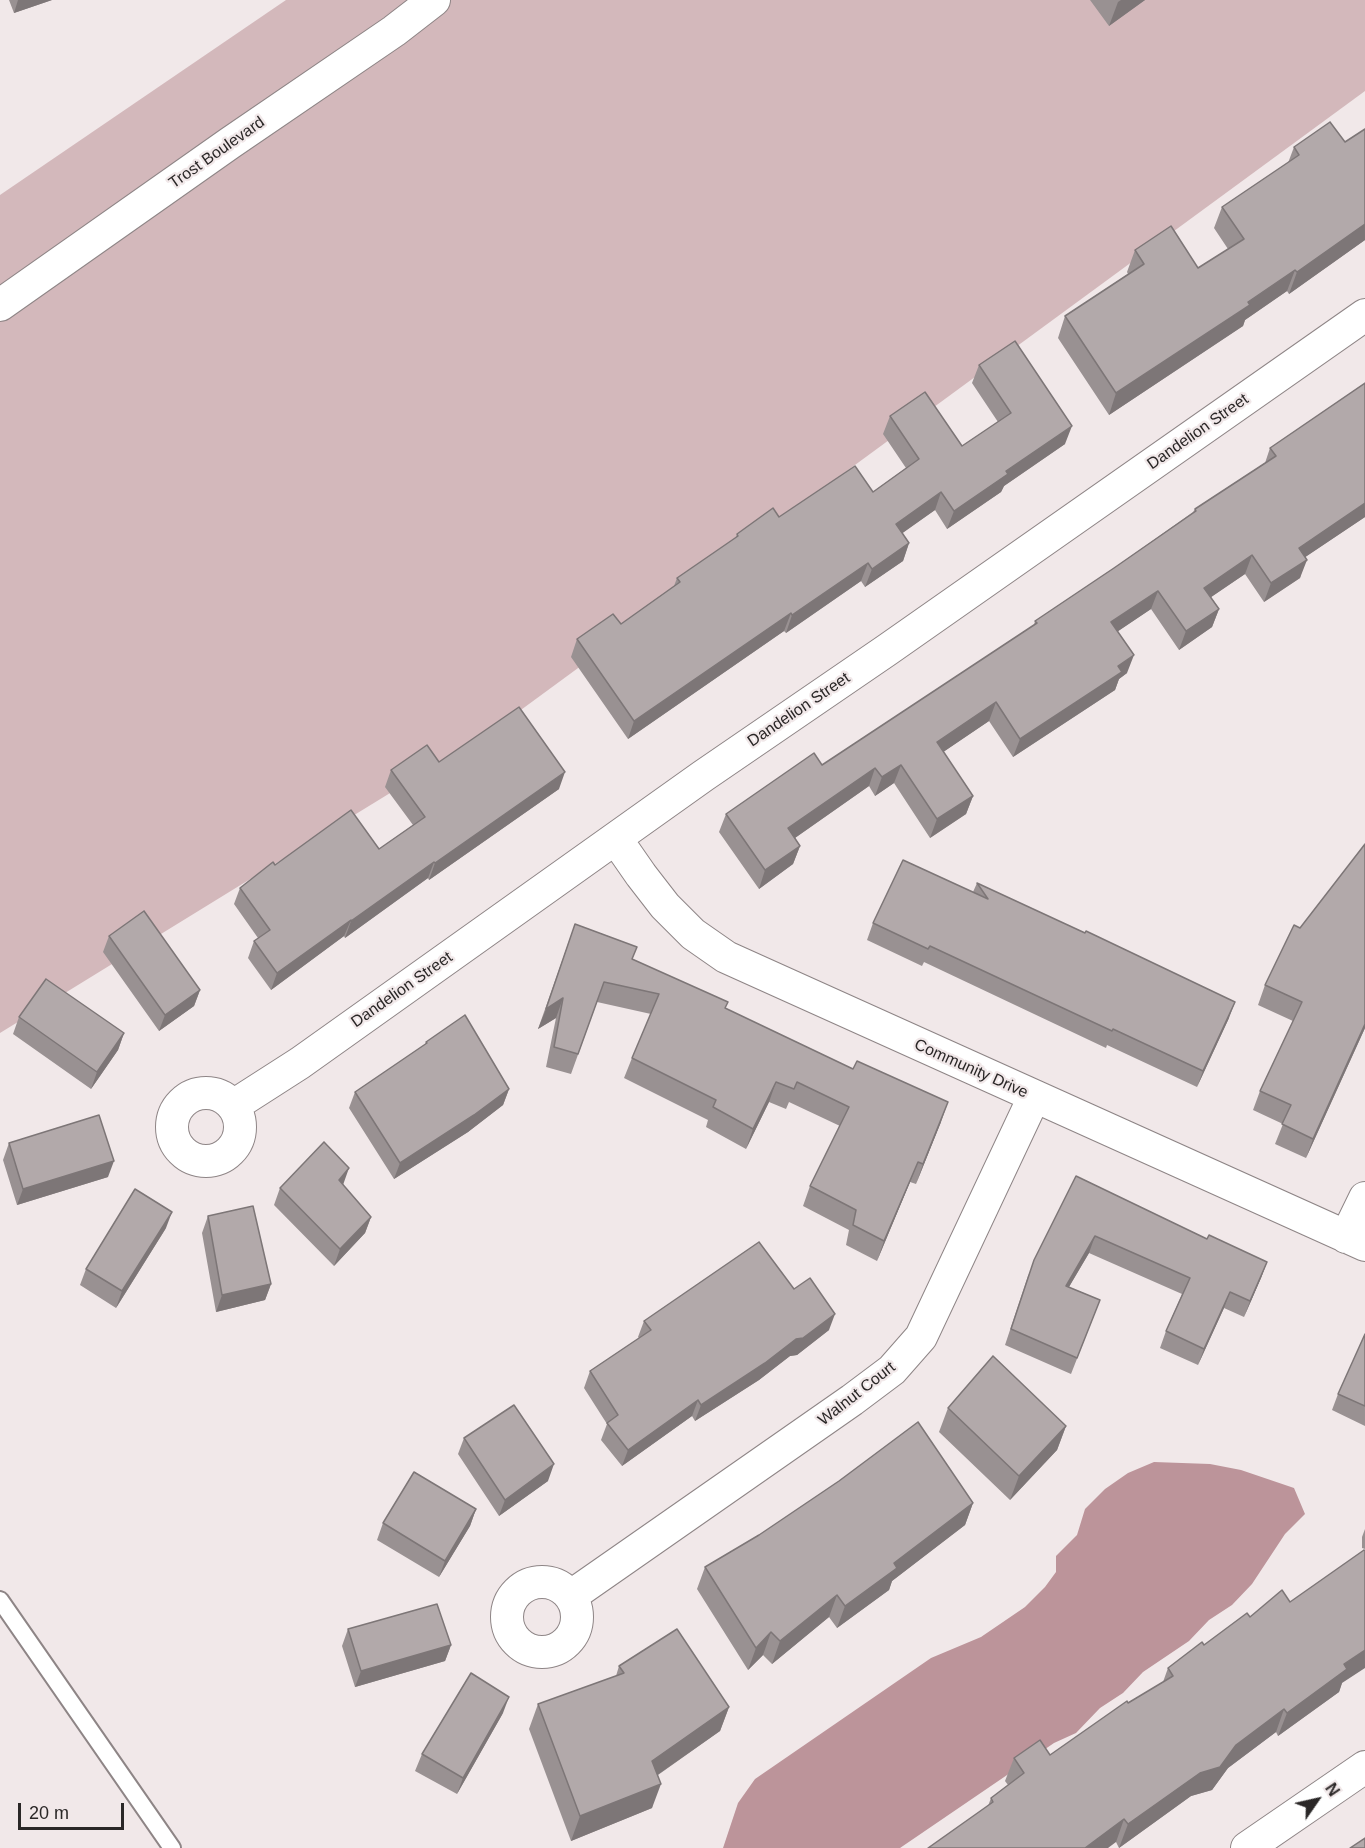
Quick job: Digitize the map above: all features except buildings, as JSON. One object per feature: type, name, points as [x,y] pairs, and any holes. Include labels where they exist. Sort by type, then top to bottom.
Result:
[{"type":"street","name":"Trost Boulevard","points":[[0,305],[394,31],[434,0]]},
{"type":"street","name":"Dandelion Street","points":[[233,1106],[300,1063],[703,776],[1365,315]]},
{"type":"street","name":"Community Drive","points":[[616,838],[640,875],[665,906],[693,934],[726,957],[1356,1241]]},
{"type":"street","name":"Walnut Court","points":[[571,1596],[843,1407],[892,1370],[921,1337],[1034,1097]]},
{"type":"street","points":[[1356,1241],[1365,1198]]},
{"type":"street","points":[[1247,1848],[1365,1767]]},
{"type":"lane","points":[[0,1600],[172,1848]]},
{"type":"shaded area","points":[[286,0],[1365,0],[1365,91],[499,726],[0,1033],[0,195]]},
{"type":"shaded area","points":[[1154,1462],[1210,1464],[1241,1470],[1294,1488],[1305,1514],[1285,1534],[1252,1584],[1232,1605],[1209,1620],[1189,1641],[1143,1672],[1123,1693],[1100,1708],[1076,1733],[1054,1743],[900,1848],[723,1848],[738,1803],[755,1779],[931,1658],[981,1637],[1025,1607],[1056,1572],[1056,1556],[1077,1535],[1085,1509],[1105,1489],[1128,1473]]}]
